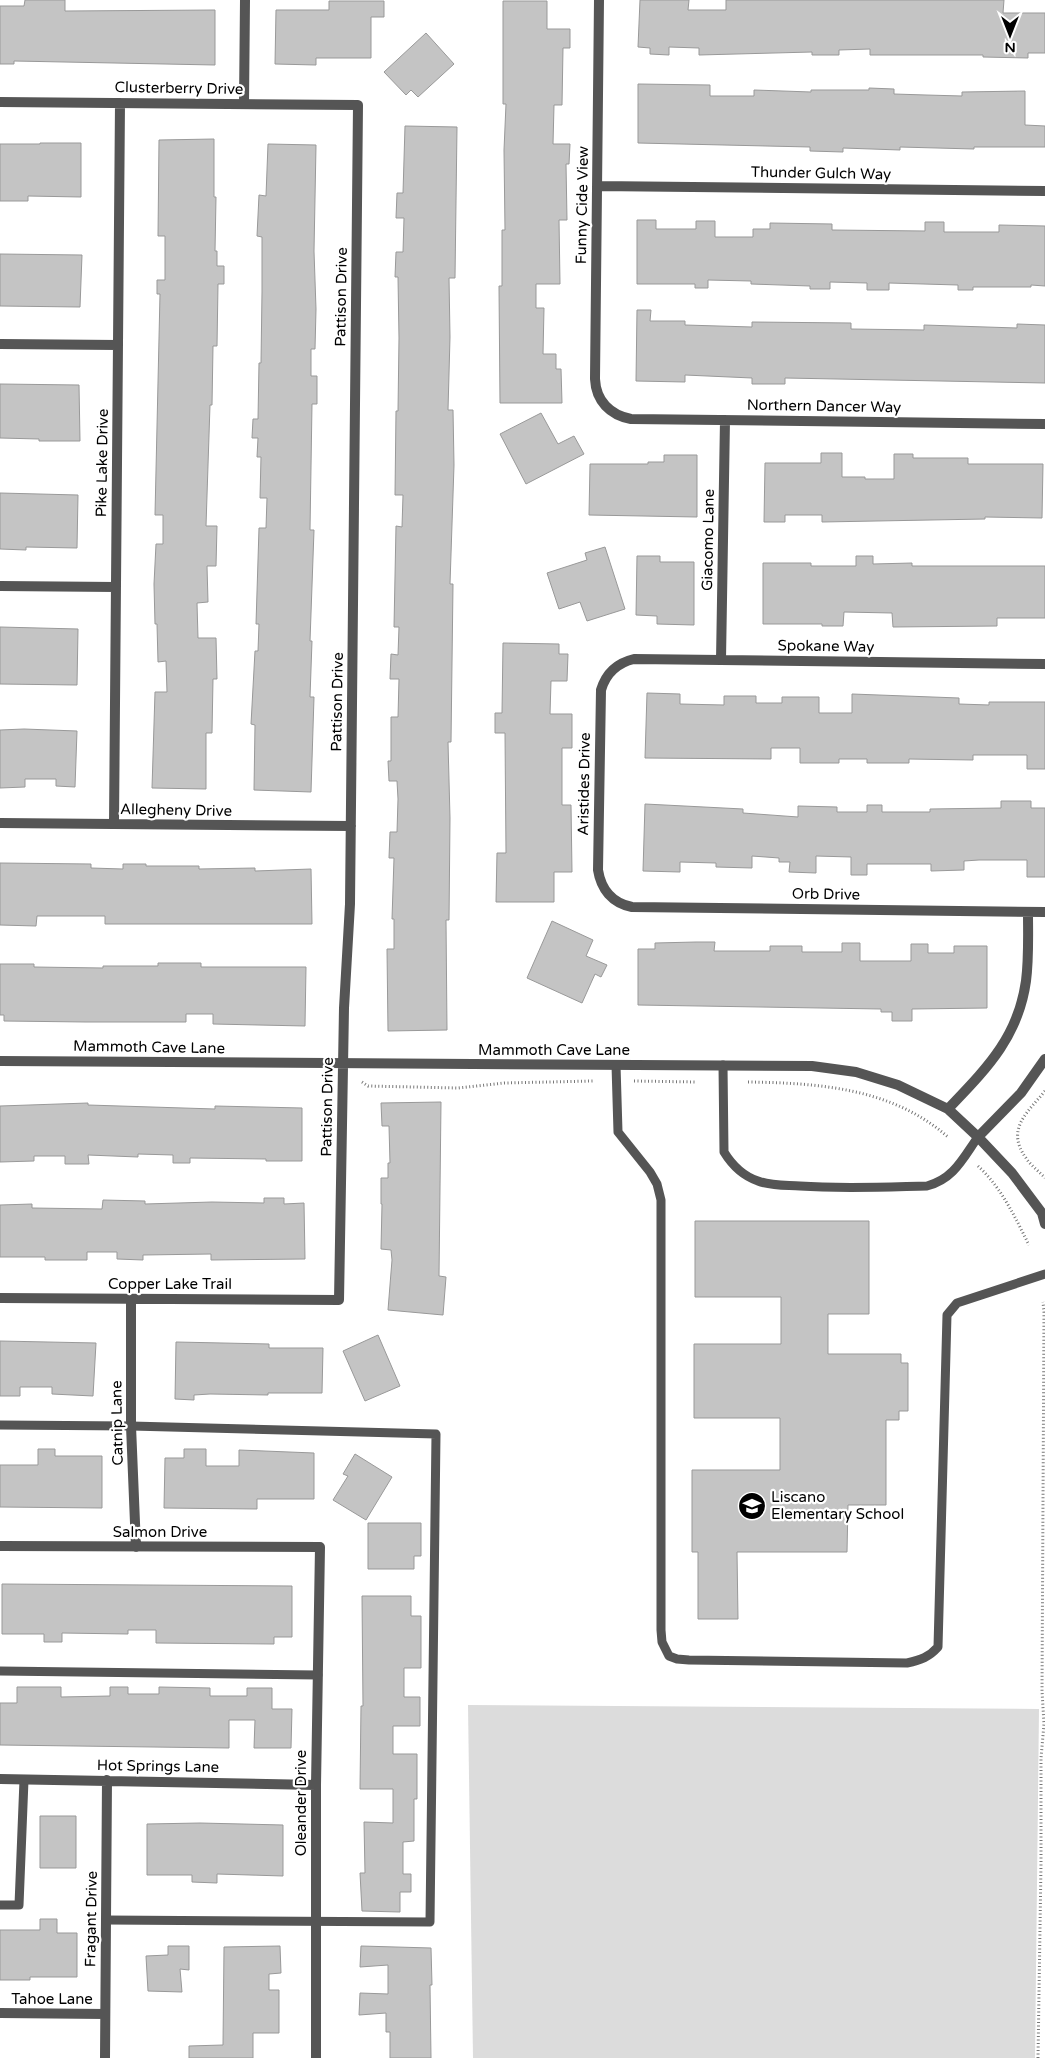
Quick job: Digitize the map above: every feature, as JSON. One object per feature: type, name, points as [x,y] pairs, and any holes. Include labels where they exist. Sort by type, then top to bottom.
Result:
[{"type":"street","points":[[244,104],[245,0]]},
{"type":"street","name":"Funny Cide View","points":[[599,0],[595,380],[596,391],[606,407]]},
{"type":"street","name":"Clusterberry Drive","points":[[0,102],[358,105]]},
{"type":"street","name":"Pike Lake Drive","points":[[114,824],[120,103]]},
{"type":"street","name":"Pattison Drive","points":[[339,1300],[344,1008],[350,904],[358,105]]},
{"type":"street","name":"Thunder Gulch Way","points":[[597,186],[1045,191]]},
{"type":"street","points":[[0,344],[118,345]]},
{"type":"street","name":"Northern Dancer Way","points":[[606,407],[617,415],[631,419],[1045,424]]},
{"type":"street","name":"Giacomo Lane","points":[[722,660],[725,420]]},
{"type":"street","points":[[0,586],[116,587]]},
{"type":"street","name":"Spokane Way","points":[[611,671],[623,663],[634,659],[1045,664]]},
{"type":"street","name":"Aristides Drive","points":[[609,896],[601,884],[598,870],[600,697],[603,683],[611,671]]},
{"type":"street","name":"Allegheny Drive","points":[[0,823],[351,826]]},
{"type":"street","name":"Orb Drive","points":[[609,896],[623,905],[636,907],[1045,912]]},
{"type":"street","points":[[948,1109],[996,1057],[1014,1027],[1023,999],[1026,979],[1028,912]]},
{"type":"street","points":[[978,1137],[1021,1093],[1045,1059]]},
{"type":"street","name":"Mammoth Cave Lane","points":[[0,1061],[812,1066],[856,1072],[898,1085],[948,1109],[1012,1173],[1042,1214],[1045,1224]]},
{"type":"street","name":"Copper Lake Trail","points":[[0,1298],[339,1300]]},
{"type":"street","name":"Catnip Lane","points":[[131,1299],[131,1426],[136,1547]]},
{"type":"street","name":"Salmon Drive","points":[[0,1546],[320,1547]]},
{"type":"street","name":"Oleander Drive","points":[[316,2058],[316,1785],[320,1547]]},
{"type":"street","name":"Hot Springs Lane","points":[[0,1779],[316,1785]]},
{"type":"street","name":"Fragant Drive","points":[[105,2058],[107,1780]]},
{"type":"street","name":"Tahoe Lane","points":[[0,2013],[104,2014]]},
{"type":"lane","points":[[616,1065],[618,1132],[658,1184],[662,1200],[660,1630],[662,1642],[669,1656],[689,1660],[908,1663],[928,1657],[938,1647],[947,1315],[957,1303],[1045,1274]]},
{"type":"lane","points":[[723,1065],[724,1152],[731,1163],[742,1173],[758,1181],[774,1185],[829,1188],[927,1186],[939,1183],[949,1177],[978,1137]]},
{"type":"lane","points":[[0,1425],[131,1426],[436,1434],[430,1922],[106,1920]]},
{"type":"lane","points":[[0,1671],[318,1676]]},
{"type":"lane","points":[[0,1905],[19,1905],[24,1780]]},
{"type":"path","points":[[362,1082],[368,1086],[458,1088],[513,1083],[593,1081]]},
{"type":"path","points":[[634,1081],[696,1082]]},
{"type":"path","points":[[748,1082],[816,1084],[875,1096],[916,1116],[939,1129],[948,1137]]},
{"type":"path","points":[[1045,1091],[1025,1113],[1019,1123],[1018,1135],[1021,1150],[1026,1159],[1045,1178]]},
{"type":"path","points":[[978,1166],[988,1174],[1014,1214],[1029,1245]]},
{"type":"path","points":[[1038,2058],[1041,1864],[1040,1758],[1044,1724],[1042,1691],[1043,1302]]},
{"type":"shaded area","points":[[468,1705],[1039,1709],[1035,2058],[473,2058]]},
{"type":"building","points":[[25,0],[65,0],[65,11],[215,10],[215,65],[14,61],[14,64],[0,64],[0,6],[24,6]]},
{"type":"building","points":[[640,0],[689,0],[688,10],[726,10],[726,0],[1004,0],[1003,13],[1045,13],[1045,53],[1028,53],[1028,58],[983,57],[983,55],[870,55],[870,49],[839,50],[839,55],[812,55],[812,52],[699,55],[699,48],[669,47],[669,55],[650,54],[650,48],[638,47]]},
{"type":"building","points":[[329,1],[384,1],[384,17],[371,17],[371,58],[316,58],[316,65],[275,64],[276,10],[329,10]]},
{"type":"building","points":[[503,1],[547,1],[547,29],[570,29],[570,48],[563,48],[562,105],[554,105],[553,144],[570,144],[569,164],[566,164],[567,220],[559,220],[560,284],[536,284],[536,308],[544,308],[543,354],[556,354],[556,369],[561,369],[562,403],[500,403],[499,286],[502,286],[502,230],[505,230],[504,150],[506,104],[503,104]]},
{"type":"building","points":[[426,33],[454,64],[418,97],[411,90],[406,95],[384,72]]},
{"type":"building","points":[[638,84],[710,85],[710,96],[754,96],[754,90],[811,92],[811,90],[869,90],[869,88],[894,89],[894,94],[962,96],[962,92],[1025,91],[1025,125],[1045,126],[1045,147],[974,147],[974,149],[900,147],[900,150],[843,148],[843,152],[810,151],[810,147],[638,143]]},
{"type":"building","points":[[405,126],[457,127],[455,278],[449,278],[448,410],[453,410],[454,465],[450,584],[453,584],[451,742],[448,742],[450,818],[449,920],[446,920],[447,1030],[388,1031],[387,949],[394,949],[394,919],[392,919],[394,858],[389,858],[390,832],[397,832],[398,799],[397,781],[389,781],[388,761],[391,761],[391,717],[398,717],[399,679],[390,679],[391,654],[398,655],[399,627],[394,627],[396,526],[402,527],[403,495],[395,495],[399,338],[398,277],[395,277],[396,252],[403,252],[404,218],[396,218],[397,193],[403,193]]},
{"type":"building","points":[[214,139],[215,251],[217,251],[217,266],[224,266],[224,284],[218,284],[217,346],[213,346],[206,526],[217,526],[216,566],[207,566],[208,602],[197,603],[198,638],[216,638],[217,679],[213,679],[212,733],[206,733],[206,789],[152,788],[155,692],[167,692],[166,661],[158,662],[154,584],[156,544],[163,544],[163,515],[155,515],[160,294],[157,294],[157,280],[165,280],[165,236],[158,236],[159,140]]},
{"type":"building","points":[[81,143],[81,197],[28,196],[28,201],[0,201],[0,144]]},
{"type":"building","points":[[268,144],[316,145],[314,251],[316,309],[315,349],[311,349],[311,376],[317,376],[317,404],[312,404],[310,530],[314,530],[310,641],[312,641],[310,697],[314,697],[311,792],[254,790],[255,725],[251,724],[255,651],[258,651],[259,624],[256,624],[259,528],[266,528],[267,498],[260,498],[261,457],[257,457],[258,438],[252,438],[253,419],[258,419],[259,363],[261,363],[262,237],[257,236],[259,195],[266,196]]},
{"type":"building","points":[[637,220],[656,220],[656,229],[696,229],[696,221],[715,221],[715,237],[753,237],[753,229],[770,229],[770,223],[832,224],[832,230],[925,231],[925,222],[944,222],[944,232],[999,232],[999,225],[1045,226],[1045,286],[973,287],[973,290],[958,290],[958,285],[889,283],[889,290],[867,290],[867,283],[830,282],[830,289],[810,289],[810,286],[751,284],[751,281],[708,280],[708,288],[695,288],[695,284],[637,284]]},
{"type":"building","points":[[0,254],[82,255],[80,307],[0,306]]},
{"type":"building","points":[[637,310],[651,310],[650,321],[685,321],[685,325],[752,327],[752,322],[851,323],[851,329],[924,330],[924,325],[1017,328],[1017,324],[1045,325],[1045,383],[785,378],[785,384],[752,384],[752,378],[685,375],[685,382],[636,381]]},
{"type":"building","points":[[0,384],[79,385],[80,441],[39,441],[39,439],[0,438]]},
{"type":"building","points":[[541,413],[558,444],[574,436],[584,454],[526,484],[500,434]]},
{"type":"building","points":[[821,453],[842,453],[842,477],[865,477],[865,479],[894,479],[894,454],[913,454],[913,458],[968,458],[968,464],[1043,464],[1042,518],[985,517],[985,519],[822,522],[822,515],[785,515],[785,522],[764,522],[765,463],[821,463]]},
{"type":"building","points":[[664,455],[697,455],[697,517],[589,515],[590,464],[648,464],[648,462],[664,462]]},
{"type":"building","points":[[0,493],[78,495],[77,548],[26,547],[26,550],[0,549]]},
{"type":"building","points":[[605,547],[625,609],[587,621],[580,602],[559,609],[547,573],[587,560],[585,553]]},
{"type":"building","points":[[637,556],[660,556],[660,562],[694,562],[694,625],[657,624],[657,616],[636,615]]},
{"type":"building","points":[[856,556],[873,556],[873,564],[912,563],[912,566],[1045,566],[1045,618],[997,618],[997,626],[893,627],[892,613],[844,612],[843,626],[763,624],[763,563],[811,563],[811,566],[856,566]]},
{"type":"building","points":[[0,627],[78,629],[77,685],[0,684]]},
{"type":"building","points":[[503,643],[559,644],[559,654],[568,654],[567,681],[551,681],[550,714],[572,714],[572,748],[562,748],[562,805],[571,805],[572,872],[554,872],[554,902],[496,902],[497,853],[506,853],[505,733],[495,733],[495,713],[502,713]]},
{"type":"building","points":[[647,693],[680,694],[680,704],[724,705],[724,696],[756,696],[756,703],[782,703],[782,697],[819,697],[819,713],[852,713],[852,694],[959,698],[959,704],[989,705],[989,702],[1045,702],[1045,769],[1027,769],[1027,755],[973,755],[973,760],[909,759],[909,763],[867,763],[867,759],[839,759],[839,763],[800,763],[800,748],[771,748],[771,759],[645,758]]},
{"type":"building","points":[[0,730],[77,731],[75,787],[56,786],[56,779],[25,779],[25,787],[0,788]]},
{"type":"building","points":[[1001,801],[1031,801],[1031,808],[1045,808],[1045,877],[1027,877],[1027,860],[964,861],[964,870],[931,871],[931,864],[867,864],[867,875],[851,875],[851,857],[816,856],[816,873],[789,872],[790,862],[779,862],[779,858],[752,856],[752,868],[716,867],[716,863],[680,862],[680,872],[643,871],[645,804],[743,809],[743,813],[798,817],[798,806],[837,807],[837,812],[867,812],[867,805],[882,805],[882,812],[930,812],[930,809],[1001,808]]},
{"type":"building","points":[[0,863],[91,864],[91,868],[123,869],[123,864],[146,864],[146,866],[199,866],[199,869],[255,868],[255,871],[311,869],[312,924],[105,924],[105,916],[37,916],[36,926],[0,925]]},
{"type":"building","points":[[552,921],[593,940],[586,956],[607,965],[601,977],[595,974],[582,1003],[527,978]]},
{"type":"building","points":[[715,942],[714,951],[770,951],[770,946],[802,946],[802,952],[842,952],[842,943],[860,943],[860,961],[911,961],[911,944],[928,944],[928,953],[954,953],[954,946],[987,946],[987,1008],[912,1009],[912,1021],[892,1021],[892,1012],[881,1012],[881,1009],[638,1005],[638,949],[655,949],[655,943]]},
{"type":"building","points":[[158,963],[201,963],[201,967],[306,967],[305,1026],[213,1024],[213,1014],[186,1014],[186,1022],[4,1021],[4,1015],[0,1015],[0,964],[34,964],[34,967],[103,968],[103,966],[158,966]]},
{"type":"building","points":[[441,1102],[439,1276],[446,1277],[443,1315],[388,1310],[392,1260],[391,1250],[381,1249],[381,1178],[388,1178],[388,1163],[390,1163],[389,1126],[382,1126],[381,1103]]},
{"type":"building","points":[[88,1103],[88,1105],[215,1109],[215,1106],[302,1108],[302,1161],[190,1158],[190,1163],[173,1163],[173,1155],[138,1154],[138,1157],[88,1155],[89,1164],[65,1164],[65,1156],[34,1156],[34,1161],[0,1162],[0,1106]]},
{"type":"building","points":[[264,1198],[284,1198],[284,1204],[304,1203],[305,1259],[211,1260],[211,1254],[143,1255],[143,1260],[117,1259],[117,1252],[87,1252],[87,1260],[45,1260],[45,1257],[0,1257],[0,1205],[32,1204],[32,1208],[102,1209],[103,1200],[145,1201],[145,1204],[264,1203]]},
{"type":"building","points":[[695,1221],[869,1221],[869,1314],[828,1314],[828,1354],[901,1354],[901,1363],[908,1363],[908,1411],[899,1411],[899,1420],[886,1420],[886,1505],[848,1505],[847,1552],[737,1552],[738,1619],[698,1619],[698,1552],[692,1552],[692,1470],[780,1470],[780,1418],[694,1418],[694,1344],[781,1344],[781,1297],[695,1297]]},
{"type":"building","points":[[378,1335],[400,1386],[365,1401],[343,1351]]},
{"type":"building","points":[[0,1341],[96,1343],[93,1396],[52,1394],[52,1387],[20,1387],[20,1396],[0,1396]]},
{"type":"building","points":[[176,1342],[269,1344],[269,1348],[323,1348],[322,1393],[268,1393],[268,1395],[210,1394],[194,1395],[194,1400],[175,1399]]},
{"type":"building","points":[[38,1449],[55,1449],[55,1456],[102,1456],[102,1508],[0,1507],[0,1465],[38,1465]]},
{"type":"building","points":[[184,1449],[206,1449],[206,1466],[239,1466],[239,1450],[314,1453],[314,1499],[257,1499],[257,1509],[164,1508],[165,1458],[184,1458]]},
{"type":"building","points":[[355,1454],[392,1477],[366,1520],[333,1500],[348,1476],[343,1474]]},
{"type":"building","points":[[368,1523],[421,1523],[421,1556],[414,1556],[414,1569],[368,1569]]},
{"type":"building","points":[[2,1584],[292,1586],[292,1637],[274,1637],[274,1644],[156,1643],[156,1630],[128,1630],[128,1634],[62,1633],[62,1642],[44,1642],[44,1634],[2,1634]]},
{"type":"building","points":[[362,1596],[411,1596],[411,1616],[421,1616],[421,1668],[404,1668],[404,1697],[420,1697],[420,1726],[393,1726],[393,1754],[417,1754],[417,1799],[414,1799],[414,1841],[403,1842],[403,1874],[411,1874],[411,1892],[400,1892],[400,1912],[362,1911],[360,1873],[365,1873],[364,1822],[393,1823],[393,1789],[360,1789],[361,1706],[363,1706]]},
{"type":"building","points":[[17,1687],[61,1687],[61,1697],[110,1696],[110,1687],[128,1687],[128,1694],[159,1694],[159,1687],[210,1688],[210,1696],[247,1696],[247,1688],[272,1688],[272,1709],[292,1709],[291,1748],[254,1748],[255,1720],[229,1720],[229,1748],[0,1745],[0,1703],[17,1703]]},
{"type":"building","points":[[40,1816],[76,1816],[76,1868],[40,1868]]},
{"type":"building","points":[[147,1824],[283,1825],[283,1876],[217,1874],[217,1883],[192,1882],[192,1875],[147,1875]]},
{"type":"building","points":[[40,1919],[57,1919],[57,1933],[77,1933],[77,1977],[30,1977],[30,1980],[0,1980],[0,1930],[40,1930]]},
{"type":"building","points":[[168,1946],[189,1946],[189,1970],[180,1969],[182,1992],[148,1991],[146,1956],[168,1955]]},
{"type":"building","points":[[280,1946],[281,1973],[269,1974],[269,1990],[279,1990],[279,2033],[253,2033],[253,2058],[189,2058],[189,2046],[223,2045],[224,1947]]},
{"type":"building","points":[[361,1946],[431,1948],[431,2058],[390,2058],[390,2032],[386,2032],[386,2013],[359,2015],[360,1993],[388,1994],[388,1965],[360,1967]]},
{"type":"place","name":"Liscano Elementary School","points":[[752,1506]]}]
